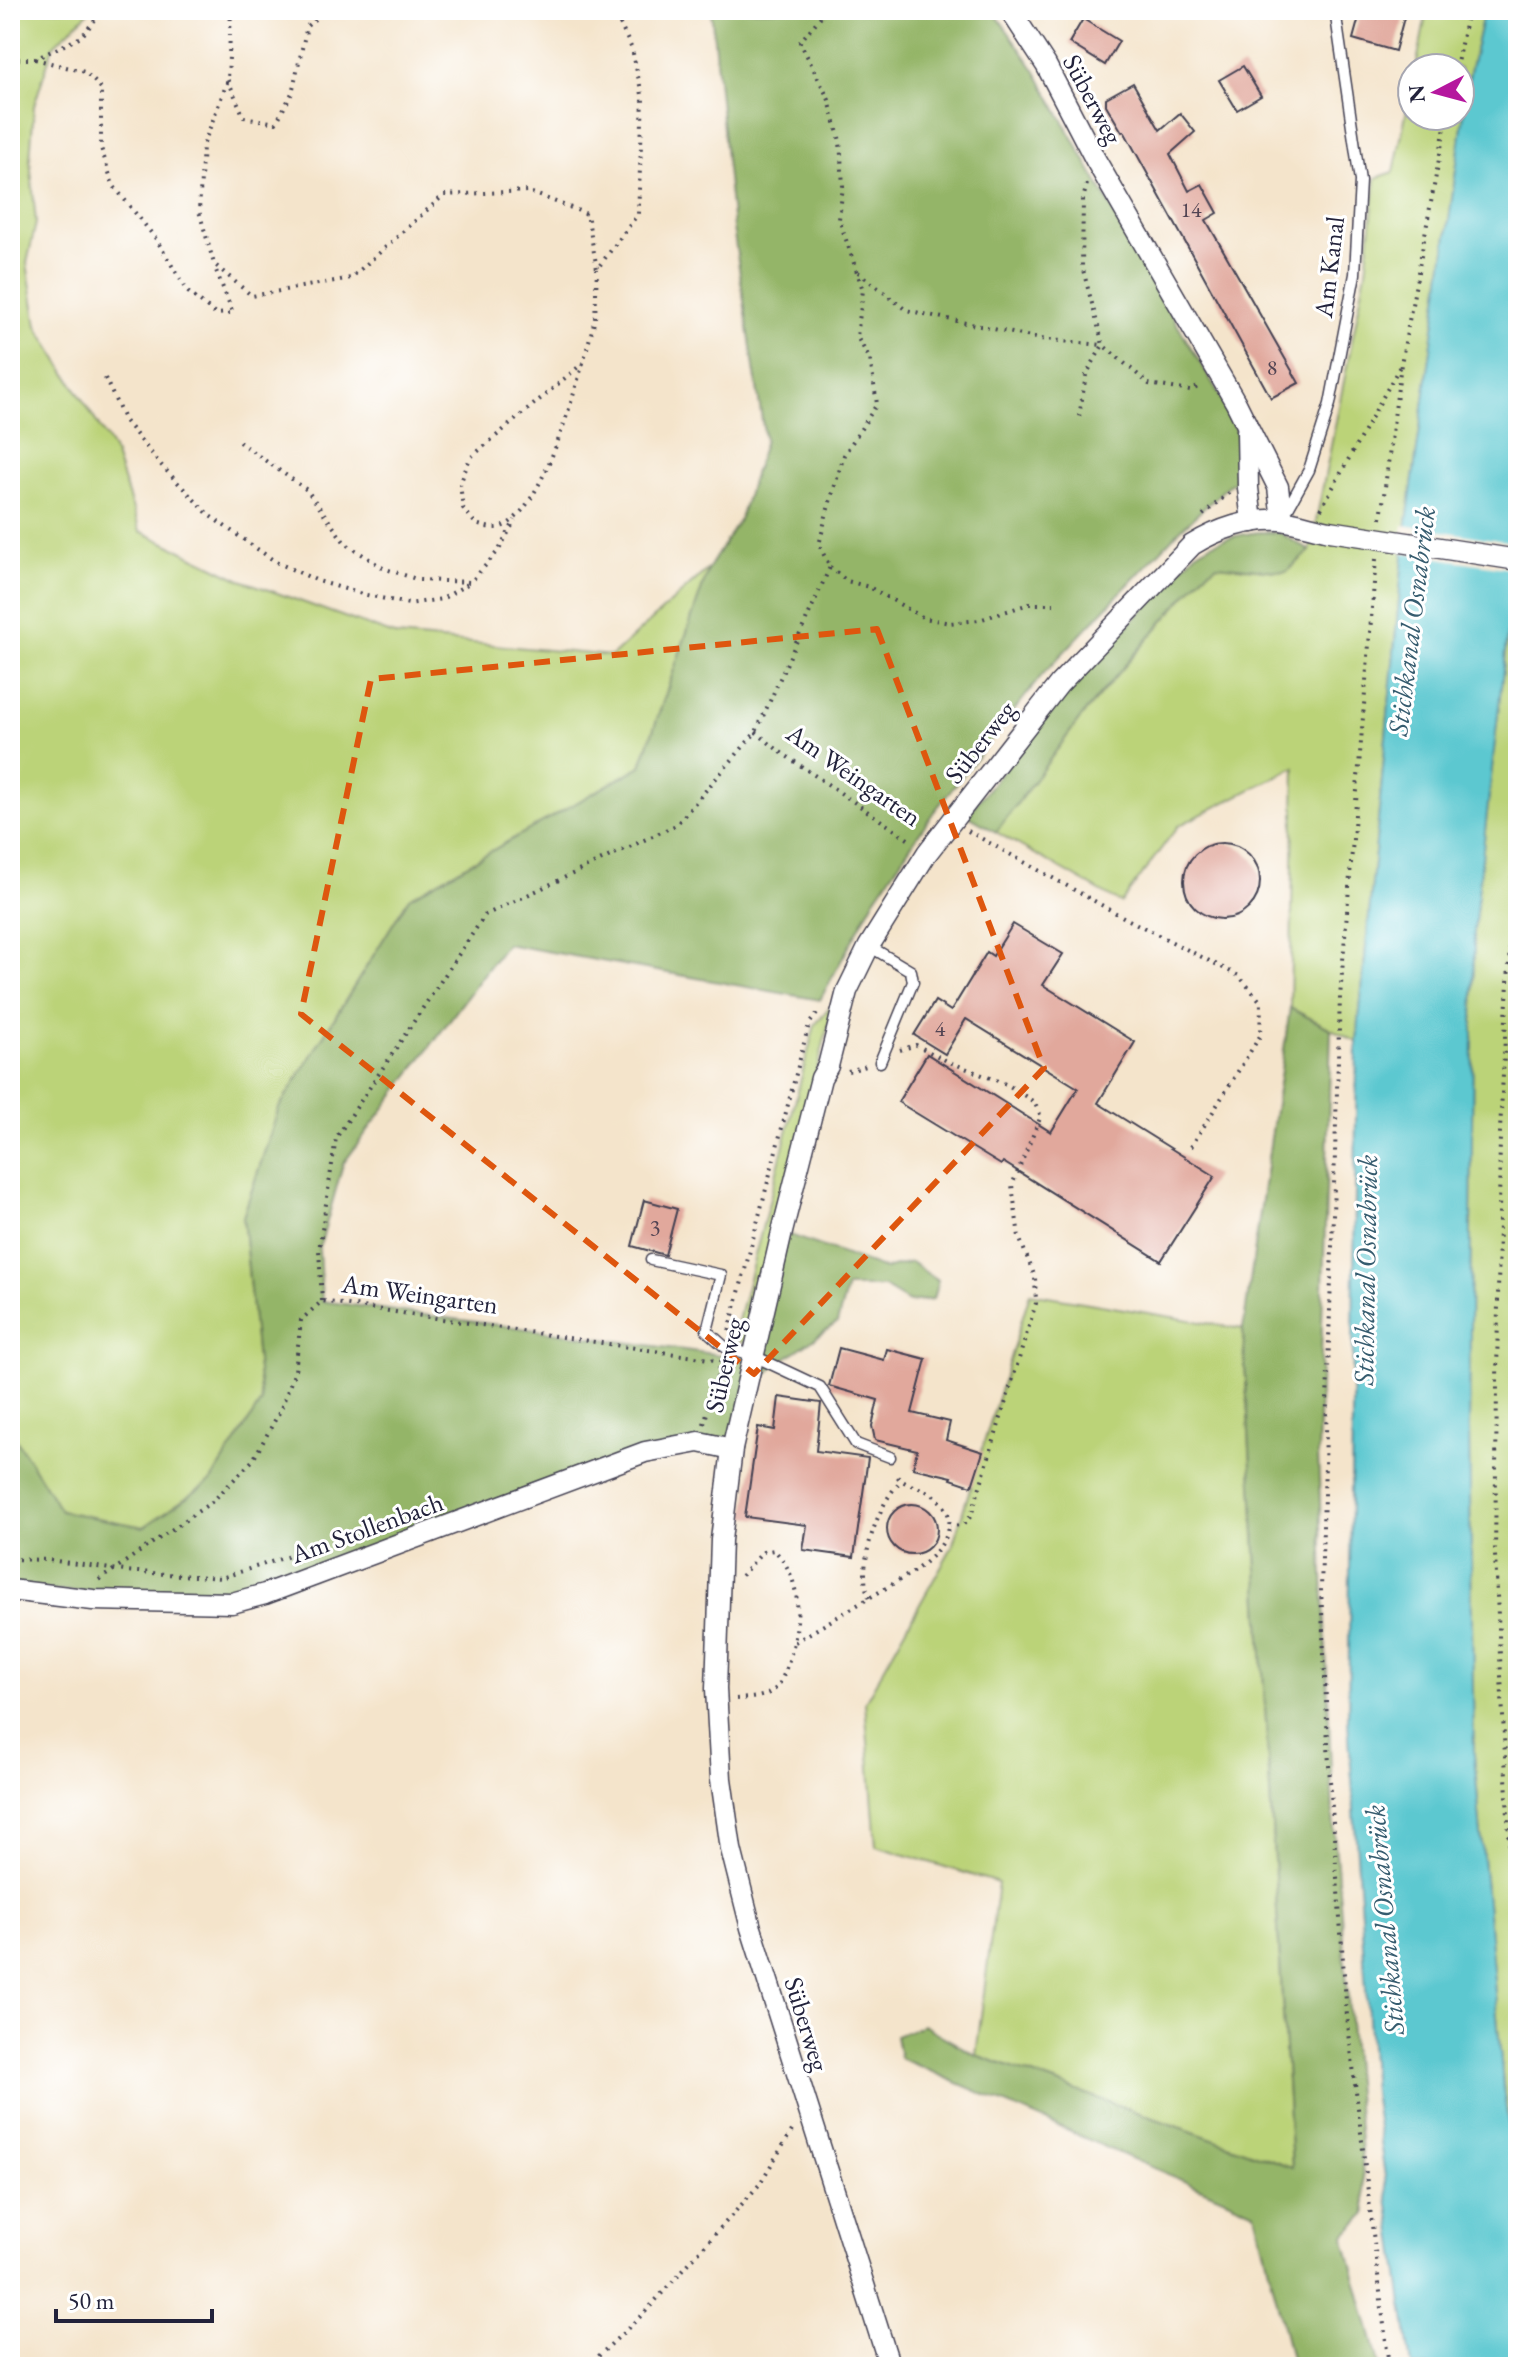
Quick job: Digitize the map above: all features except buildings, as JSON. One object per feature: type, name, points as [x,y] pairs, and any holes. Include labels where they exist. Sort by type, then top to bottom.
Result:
[{"type":"street","name":"Süberweg","points":[[890,2367],[807,2111],[751,1928],[731,1849],[721,1779],[717,1700],[721,1540],[732,1449],[752,1355],[821,1078],[828,1066],[847,991],[869,946],[950,821],[1059,684],[1192,545],[1213,532],[1252,522],[1282,520],[1278,487],[1247,423],[1095,159],[1046,65],[1010,10]]},
{"type":"street","name":"Süberweg","points":[[1247,423],[1252,522]]},
{"type":"street","points":[[1282,520],[1518,560]]},
{"type":"street","name":"Am Stollenbach","points":[[10,1590],[75,1598],[232,1603],[265,1594],[645,1452],[677,1444],[694,1432],[732,1449]]},
{"type":"lane","name":"Am Kanal","points":[[1282,520],[1309,470],[1330,404],[1355,274],[1360,181],[1335,10]]},
{"type":"lane","points":[[869,946],[911,971],[913,982],[880,1062]]},
{"type":"lane","points":[[651,1260],[721,1275],[707,1331],[725,1347],[752,1355],[820,1387],[856,1444],[890,1457]]},
{"type":"path","points":[[35,59],[81,37],[103,10]]},
{"type":"path","points":[[10,59],[35,59],[85,72],[101,88],[101,148],[113,185],[156,239],[188,292],[215,314],[233,313],[214,264],[199,211],[203,146],[228,80],[231,10]]},
{"type":"path","points":[[228,80],[244,117],[276,123],[292,93],[307,26],[325,10]]},
{"type":"path","points":[[597,269],[638,214],[643,99],[632,49],[613,10]]},
{"type":"path","points":[[826,10],[800,42],[829,100],[840,141],[843,186],[839,219],[863,290],[857,337],[870,359],[877,404],[844,455],[819,545],[830,567],[847,581],[869,587],[924,618],[950,623],[979,620],[1029,604],[1054,604]]},
{"type":"path","points":[[1459,52],[1468,10]]},
{"type":"path","points":[[1380,525],[1401,364],[1444,132]]},
{"type":"path","points":[[1095,159],[1083,199],[1082,266],[1103,345],[1149,384],[1190,391],[1221,377]]},
{"type":"path","points":[[105,378],[125,421],[172,476],[210,516],[276,562],[318,581],[409,604],[442,599],[471,582],[499,550],[552,463],[595,319],[597,269],[587,214],[527,191],[444,195],[351,278],[252,296],[214,264]]},
{"type":"path","points":[[856,271],[906,310],[1040,339],[1103,345]]},
{"type":"path","points":[[1079,417],[1086,375],[1103,345]]},
{"type":"path","points":[[515,520],[496,528],[476,524],[463,508],[460,484],[470,458],[583,363]]},
{"type":"path","points":[[1321,529],[1401,364]]},
{"type":"path","points":[[239,442],[307,490],[345,543],[383,568],[419,580],[471,582]]},
{"type":"path","points":[[1203,515],[1226,493],[1248,488]]},
{"type":"path","points":[[1376,554],[1340,997],[1321,1589],[1329,1766],[1347,2016],[1389,2367]]},
{"type":"path","points":[[322,1301],[319,1250],[336,1138],[485,915],[676,825],[756,732],[830,567]]},
{"type":"path","points":[[1518,660],[1510,945],[1500,1130],[1495,1555],[1510,1857],[1518,1940]]},
{"type":"path","name":"Am Weingarten","points":[[756,732],[927,853]]},
{"type":"path","points":[[950,821],[1125,918],[1239,976],[1261,1002],[1260,1036],[1191,1147]]},
{"type":"path","points":[[1510,945],[1518,932]]},
{"type":"path","points":[[694,1432],[705,1420],[722,1361],[809,1024],[824,1004]]},
{"type":"path","points":[[821,1078],[880,1062],[906,1047],[916,1045],[1008,1085],[1034,1102],[1041,1116],[1012,1185],[1019,1237],[1035,1277],[1036,1303],[971,1516],[963,1525],[950,1526]]},
{"type":"path","name":"Am Weingarten","points":[[75,1598],[213,1501],[253,1460],[280,1411],[295,1371],[301,1320],[322,1301],[722,1361]]},
{"type":"path","points":[[694,1432],[705,1420]]},
{"type":"path","points":[[795,1642],[931,1559],[944,1544],[950,1526],[946,1509],[931,1494],[900,1481],[894,1474],[890,1457]]},
{"type":"path","points":[[869,1598],[864,1575],[872,1538],[881,1506],[900,1481]]},
{"type":"path","points":[[10,1559],[49,1560],[174,1576],[221,1578],[382,1527]]},
{"type":"path","points":[[717,1700],[756,1698],[770,1693],[779,1685],[795,1642],[798,1619],[795,1588],[786,1562],[774,1550],[763,1552],[742,1575],[720,1580]]},
{"type":"path","points":[[587,2367],[646,2311],[759,2185],[807,2111]]},
{"type":"highlighted area","points":[[877,629],[1044,1068],[754,1374],[301,1014],[371,679]]},
{"type":"green space","points":[[10,10],[91,10],[53,46],[34,106],[30,159],[36,223],[27,263],[37,326],[113,449],[140,531],[241,580],[397,636],[612,656],[709,568],[641,766],[409,898],[279,1108],[243,1217],[261,1402],[211,1481],[144,1527],[60,1511],[10,1430]]},
{"type":"green space","points":[[711,10],[993,10],[1035,70],[1218,392],[1240,443],[1239,480],[1230,484],[1179,531],[1043,674],[933,813],[874,900],[820,1000],[506,944],[343,1164],[319,1250],[322,1301],[721,1355],[753,1355],[782,1232],[885,1269],[911,1262],[938,1281],[933,1299],[909,1302],[884,1287],[847,1287],[837,1323],[777,1364],[743,1398],[732,1449],[699,1442],[265,1594],[10,1590],[10,1430],[61,1511],[144,1527],[211,1481],[261,1402],[243,1217],[279,1108],[409,898],[641,766],[709,568],[740,518],[765,440],[733,228]]},
{"type":"green space","points":[[1427,10],[1484,10],[1475,52],[1419,52]]},
{"type":"green space","points":[[1402,132],[1461,132],[1405,536],[1357,1042],[1290,1008],[1295,767],[1178,826],[1121,903],[996,832],[1085,712],[1204,574],[1217,565],[1286,572],[1310,551],[1366,271],[1376,178],[1394,172]]},
{"type":"green space","points":[[1260,532],[1280,533],[1310,551],[1286,572],[1217,565],[1204,574],[1085,712],[996,832],[967,815],[1065,693],[1196,553],[1227,538]]},
{"type":"green space","points":[[1514,569],[1518,570],[1518,2185],[1504,2095],[1474,1755],[1469,1428],[1474,930]]},
{"type":"green space","points":[[835,1000],[746,1343],[733,1340],[815,1025]]},
{"type":"green space","points":[[1290,1008],[1331,1029],[1318,1454],[1333,1817],[1366,2214],[1344,2236],[1380,2367],[1293,2367],[1255,2212],[900,2058],[896,2036],[923,2025],[976,2055],[1292,2167],[1243,1329]]},
{"type":"green space","points":[[1030,1293],[1243,1329],[1292,2168],[976,2055],[998,1883],[876,1846],[865,1702],[952,1547]]},
{"type":"water","name":"Stichkanal Osnabrück","points":[[1484,10],[1518,10],[1518,535],[1474,930],[1469,1428],[1474,1755],[1504,2095],[1518,2185],[1518,2367],[1412,2367],[1373,2092],[1348,1721],[1357,1042],[1405,536],[1461,132],[1476,132],[1475,52]]},
{"type":"pier","points":[[1403,525],[1518,543],[1518,570],[1400,552]]}]
